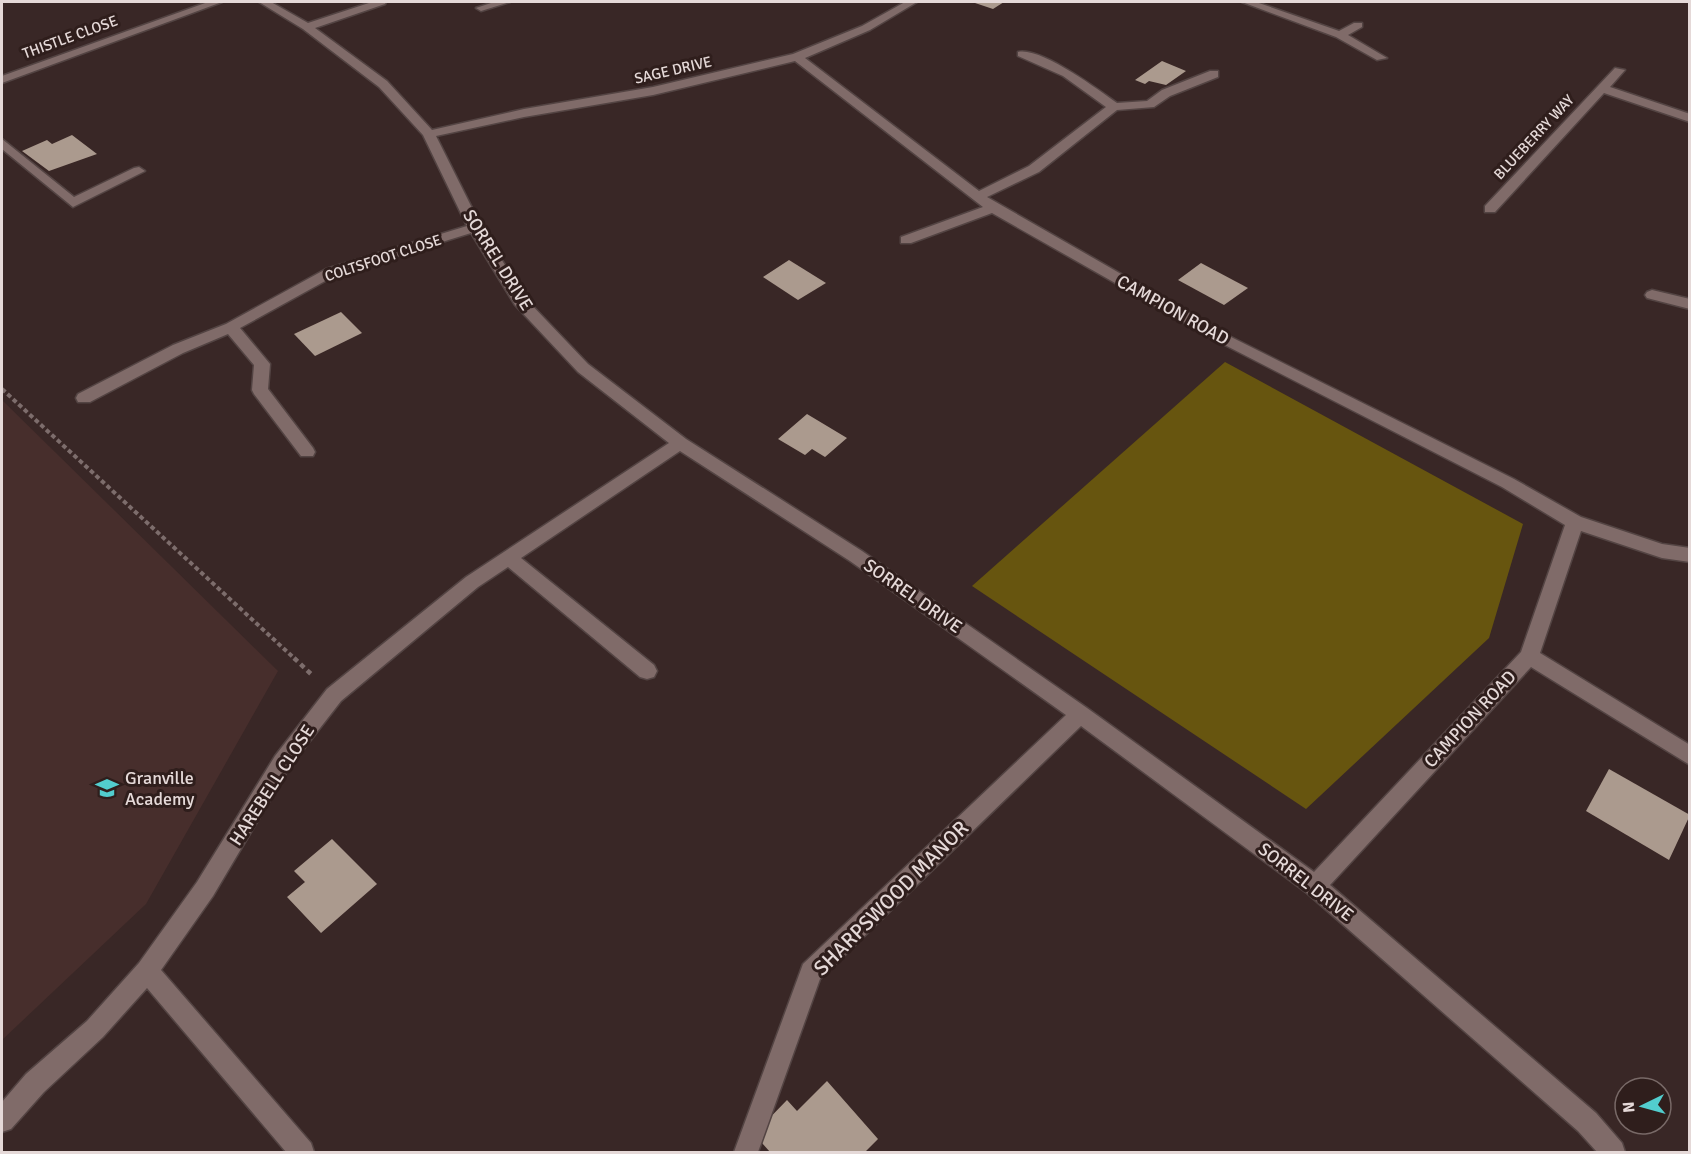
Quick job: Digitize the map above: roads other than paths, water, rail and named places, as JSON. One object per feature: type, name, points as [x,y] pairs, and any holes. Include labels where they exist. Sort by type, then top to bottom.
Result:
[{"type":"street","name":"THISTLE CLOSE","points":[[2,80],[217,2]]},
{"type":"street","name":"SORREL DRIVE","points":[[264,2],[307,27],[382,84],[429,134],[475,228],[520,302],[583,368],[680,443],[856,556],[1080,714],[1315,886],[1587,1122],[1613,1152]]},
{"type":"street","points":[[307,27],[381,2]]},
{"type":"street","points":[[480,8],[505,2]]},
{"type":"street","name":"SAGE DRIVE","points":[[429,134],[524,113],[653,91],[797,57],[866,28],[912,2]]},
{"type":"street","points":[[1247,2],[1340,35],[1381,58]]},
{"type":"street","points":[[1340,35],[1358,25]]},
{"type":"street","points":[[1022,54],[1067,73],[1114,107]]},
{"type":"street","name":"CAMPION ROAD","points":[[797,57],[993,208],[1224,339],[1508,483],[1575,522],[1662,550],[1689,555]]},
{"type":"street","name":"BLUEBERRY WAY","points":[[1490,209],[1604,89],[1619,70]]},
{"type":"street","points":[[980,196],[1034,169],[1114,107],[1150,104],[1166,93],[1214,74]]},
{"type":"street","points":[[1604,89],[1689,118]]},
{"type":"street","points":[[2,143],[73,203],[139,171]]},
{"type":"street","points":[[906,240],[993,208]]},
{"type":"street","name":"COLTSFOOT CLOSE","points":[[84,398],[178,349],[231,327],[331,272],[475,228]]},
{"type":"street","points":[[1652,295],[1689,304]]},
{"type":"street","points":[[231,327],[262,364],[260,390],[307,452]]},
{"type":"street","name":"HAREBELL CLOSE","points":[[2,1120],[35,1083],[95,1029],[147,971],[205,889],[282,762],[334,695],[472,582],[680,443]]},
{"type":"street","name":"CAMPION ROAD","points":[[1315,886],[1529,656],[1575,522]]},
{"type":"street","points":[[508,557],[647,671]]},
{"type":"street","points":[[1529,656],[1689,756]]},
{"type":"street","name":"SHARPSWOOD MANOR","points":[[746,1152],[811,972],[1080,714]]},
{"type":"street","points":[[147,971],[302,1152]]},
{"type":"place","name":"Granville Academy","points":[[107,788]]}]
